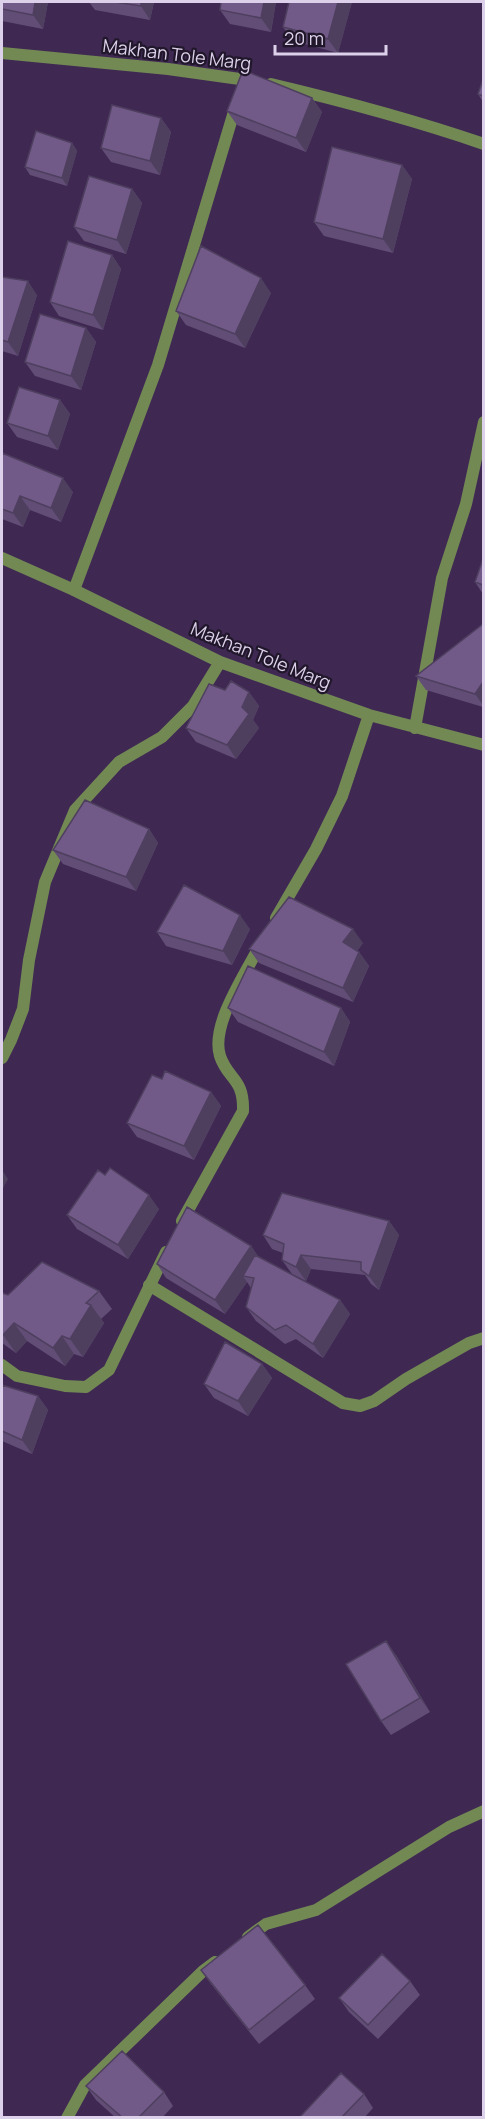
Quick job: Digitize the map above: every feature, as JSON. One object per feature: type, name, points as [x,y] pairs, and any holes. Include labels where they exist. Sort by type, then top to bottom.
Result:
[{"type":"street","name":"Makhan Tole Marg","points":[[2,53],[168,69],[244,79],[356,104],[483,144]]},
{"type":"street","points":[[74,590],[158,365],[244,79]]},
{"type":"street","points":[[415,728],[442,578],[466,504],[483,422]]},
{"type":"street","name":"Makhan Tole Marg","points":[[2,558],[74,590],[220,662],[369,715],[483,745]]},
{"type":"street","points":[[2,1058],[23,1009],[29,960],[45,882],[75,810],[119,762],[162,737],[193,706],[220,662]]},
{"type":"street","points":[[2,1365],[17,1376],[65,1386],[86,1387],[109,1370],[184,1216],[243,1111],[243,1095],[219,1050],[218,1042],[225,1013],[267,932],[316,849],[336,806],[369,715]]},
{"type":"street","points":[[149,1285],[343,1402],[360,1406],[374,1401],[406,1379],[469,1343],[483,1338]]},
{"type":"street","points":[[239,1944],[266,1924],[316,1910],[449,1827],[483,1811]]},
{"type":"street","points":[[67,2118],[86,2085],[203,1971],[221,1958]]},
{"type":"building","points":[[2,2],[35,2],[33,15],[2,9]]},
{"type":"building","points":[[115,2],[141,2],[141,6]]},
{"type":"building","points":[[221,2],[264,2],[261,18],[220,10]]},
{"type":"building","points":[[289,2],[338,2],[328,39],[283,27]]},
{"type":"building","points":[[243,70],[312,98],[296,138],[227,111]]},
{"type":"building","points":[[483,80],[483,96],[478,94]]},
{"type":"building","points":[[112,105],[161,118],[150,161],[101,148]]},
{"type":"building","points":[[36,131],[72,143],[62,178],[25,167]]},
{"type":"building","points":[[332,147],[402,165],[383,239],[314,222]]},
{"type":"building","points":[[89,176],[132,189],[117,240],[74,227]]},
{"type":"building","points":[[68,241],[112,255],[93,315],[50,302]]},
{"type":"building","points":[[201,246],[261,278],[235,334],[176,311]]},
{"type":"building","points":[[2,277],[28,281],[8,342],[2,340]]},
{"type":"building","points":[[40,314],[86,328],[71,376],[25,362]]},
{"type":"building","points":[[19,387],[60,400],[48,436],[7,423]]},
{"type":"building","points":[[2,453],[63,478],[51,508],[20,496],[13,513],[2,509]]},
{"type":"building","points":[[483,559],[483,585],[475,582]]},
{"type":"building","points":[[483,624],[483,682],[475,694],[416,676]]},
{"type":"building","points":[[231,681],[249,692],[242,707],[249,714],[227,745],[186,728],[209,684],[225,690]]},
{"type":"building","points":[[85,800],[149,829],[126,877],[53,850]]},
{"type":"building","points":[[184,885],[240,915],[223,951],[157,932]]},
{"type":"building","points":[[289,897],[353,929],[343,942],[359,952],[343,988],[249,949]]},
{"type":"building","points":[[248,966],[341,1008],[324,1052],[228,1008]]},
{"type":"building","points":[[165,1071],[211,1092],[184,1146],[127,1123],[152,1075],[162,1079]]},
{"type":"building","points":[[110,1168],[149,1195],[118,1245],[67,1215],[98,1170],[105,1175]]},
{"type":"building","points":[[282,1193],[389,1221],[369,1276],[361,1270],[361,1262],[301,1255],[296,1267],[282,1260],[284,1244],[263,1235]]},
{"type":"building","points":[[187,1207],[251,1246],[215,1300],[157,1264]]},
{"type":"building","points":[[255,1255],[340,1300],[313,1344],[286,1325],[275,1330],[246,1307],[254,1278],[243,1276]]},
{"type":"building","points":[[42,1262],[99,1291],[86,1303],[91,1305],[70,1339],[62,1336],[53,1348],[14,1323],[2,1334],[2,1293],[8,1295]]},
{"type":"building","points":[[225,1342],[262,1364],[238,1401],[204,1384]]},
{"type":"building","points":[[2,1385],[38,1396],[22,1440],[2,1431]]},
{"type":"building","points":[[386,1641],[420,1698],[381,1721],[346,1664]]},
{"type":"building","points":[[258,1925],[305,1985],[249,2030],[201,1970]]},
{"type":"building","points":[[382,1954],[410,1981],[368,2025],[339,1998]]},
{"type":"building","points":[[122,2051],[164,2092],[138,2118],[123,2118],[86,2086]]},
{"type":"building","points":[[341,2073],[364,2094],[341,2118],[299,2118]]}]
